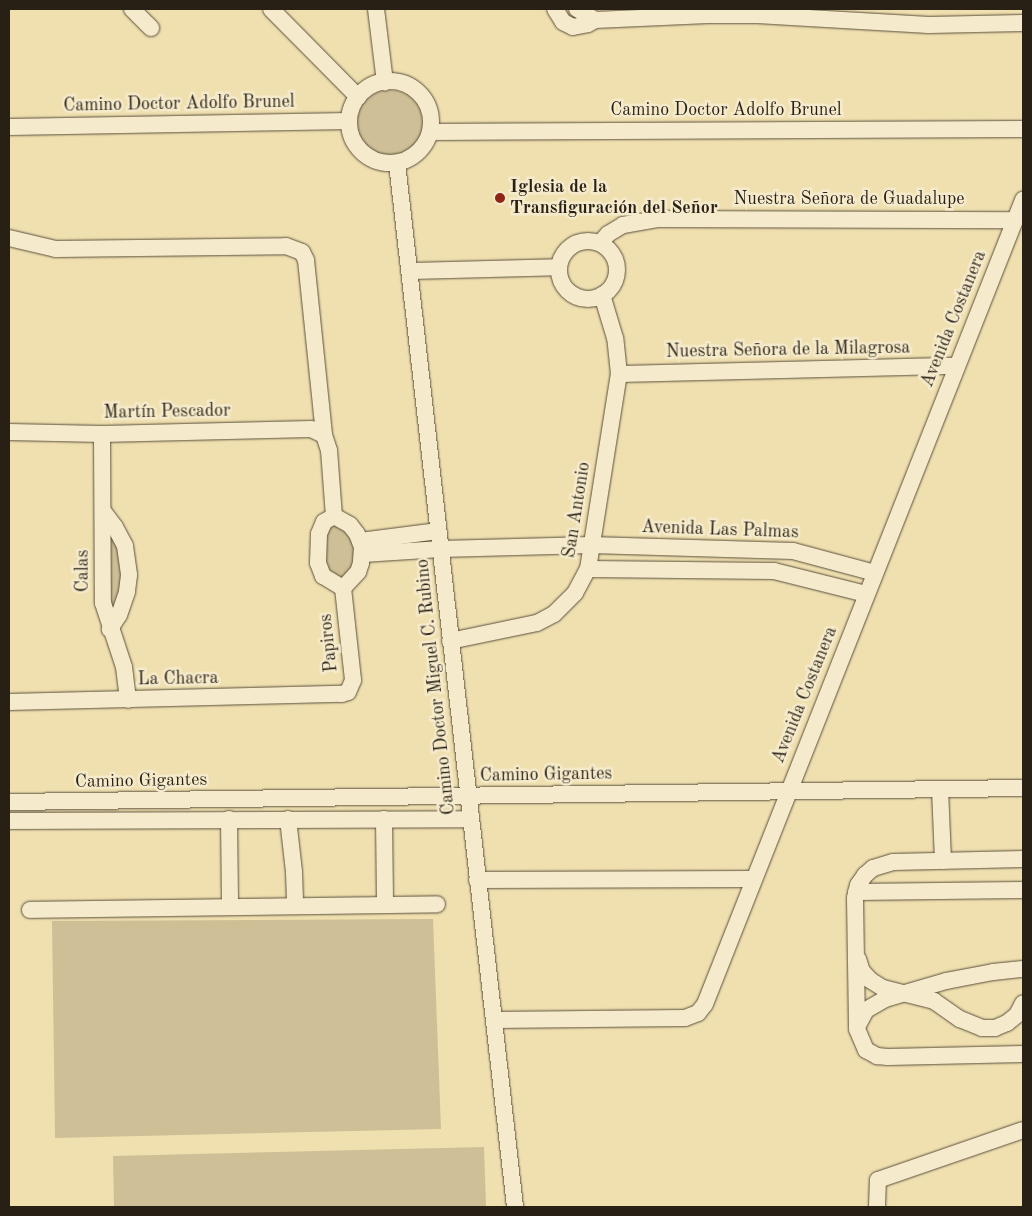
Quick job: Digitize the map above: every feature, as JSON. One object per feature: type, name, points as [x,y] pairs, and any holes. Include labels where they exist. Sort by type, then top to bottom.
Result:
[{"type":"street","points":[[132,9],[151,28]]},
{"type":"street","points":[[271,9],[358,97]]},
{"type":"street","points":[[376,9],[385,82]]},
{"type":"street","points":[[578,9],[595,20]]},
{"type":"street","points":[[559,15],[573,27],[588,24],[595,20],[658,12],[704,12],[928,25],[1023,23]]},
{"type":"street","points":[[385,82],[406,85],[424,100],[429,110],[430,132],[422,148],[415,155],[397,163],[374,160],[363,154],[353,138],[349,121],[350,112],[358,97],[366,89],[385,82]]},
{"type":"street","name":"Camino Doctor Adolfo Brunel","points":[[9,127],[349,121]]},
{"type":"street","name":"Camino Doctor Adolfo Brunel","points":[[430,132],[1023,129]]},
{"type":"street","name":"Camino Doctor Miguel C. Rubino","points":[[397,163],[467,796],[515,1207]]},
{"type":"street","name":"Avenida Costanera","points":[[494,1020],[686,1018],[698,1013],[705,1004],[1023,200]]},
{"type":"street","name":"Nuestra Señora de Guadalupe","points":[[600,243],[608,234],[623,225],[658,219],[1015,220]]},
{"type":"street","points":[[9,238],[56,249],[286,246],[302,252],[306,260],[324,435],[329,450],[334,516],[350,525],[362,548]]},
{"type":"street","points":[[586,240],[600,243],[611,252],[616,265],[612,285],[602,295],[589,299],[575,296],[565,287],[559,267],[563,254],[573,244],[586,240]]},
{"type":"street","points":[[410,271],[559,267]]},
{"type":"street","name":"San Antonio","points":[[450,641],[537,624],[554,614],[575,594],[588,569],[619,374],[615,338],[602,295]]},
{"type":"street","name":"Nuestra Señora de la Milagrosa","points":[[619,374],[957,366]]},
{"type":"street","name":"Martín Pescador","points":[[9,432],[102,434],[310,429],[324,435]]},
{"type":"street","name":"Calas","points":[[102,434],[103,603],[124,667],[128,700]]},
{"type":"street","points":[[102,511],[115,527],[124,546],[129,575],[127,592],[119,615],[110,629]]},
{"type":"street","name":"Papiros","points":[[334,516],[324,522],[319,534],[318,562],[323,576],[343,588]]},
{"type":"street","points":[[362,548],[438,531]]},
{"type":"street","name":"Avenida Las Palmas","points":[[441,549],[591,545],[793,551],[875,573]]},
{"type":"street","points":[[362,548],[441,549]]},
{"type":"street","name":"Papiros","points":[[348,692],[353,680],[343,588],[358,572],[362,548]]},
{"type":"street","points":[[588,569],[774,571],[866,594]]},
{"type":"street","name":"La Chacra","points":[[9,702],[334,695],[348,692]]},
{"type":"street","name":"Camino Gigantes","points":[[9,802],[1023,788]]},
{"type":"street","points":[[940,789],[943,861]]},
{"type":"street","points":[[230,819],[230,907]]},
{"type":"street","points":[[288,819],[294,872],[295,906]]},
{"type":"street","points":[[384,819],[385,905]]},
{"type":"street","points":[[9,821],[470,819]]},
{"type":"street","points":[[1023,859],[893,862],[873,868],[858,885],[856,892],[855,952],[856,1029],[866,1050],[877,1056],[1023,1054]]},
{"type":"street","points":[[477,880],[754,879]]},
{"type":"street","points":[[856,892],[1023,890]]},
{"type":"street","points":[[30,910],[436,904]]},
{"type":"street","points":[[855,952],[862,971],[870,980],[883,988],[934,1001],[960,1019],[982,1028],[995,1028],[1007,1023],[1017,1015],[1023,1005]]},
{"type":"street","points":[[856,1029],[866,1010],[885,999],[956,979],[1023,969]]},
{"type":"street","points":[[877,1207],[878,1180],[1023,1130]]},
{"type":"shaded area","points":[[390,90],[403,93],[413,100],[420,110],[423,123],[420,136],[413,146],[403,153],[390,156],[377,153],[367,146],[360,136],[357,123],[360,110],[367,100],[377,93]]},
{"type":"shaded area","points":[[326,525],[346,526],[358,557],[344,580],[326,570]]},
{"type":"shaded area","points":[[108,530],[124,556],[119,607],[109,608]]},
{"type":"shaded area","points":[[433,919],[441,1129],[55,1138],[52,921]]},
{"type":"shaded area","points":[[484,1147],[486,1207],[114,1207],[113,1156]]},
{"type":"place","name":"Iglesia de la Transfiguración del Señor","points":[[500,198]]}]
